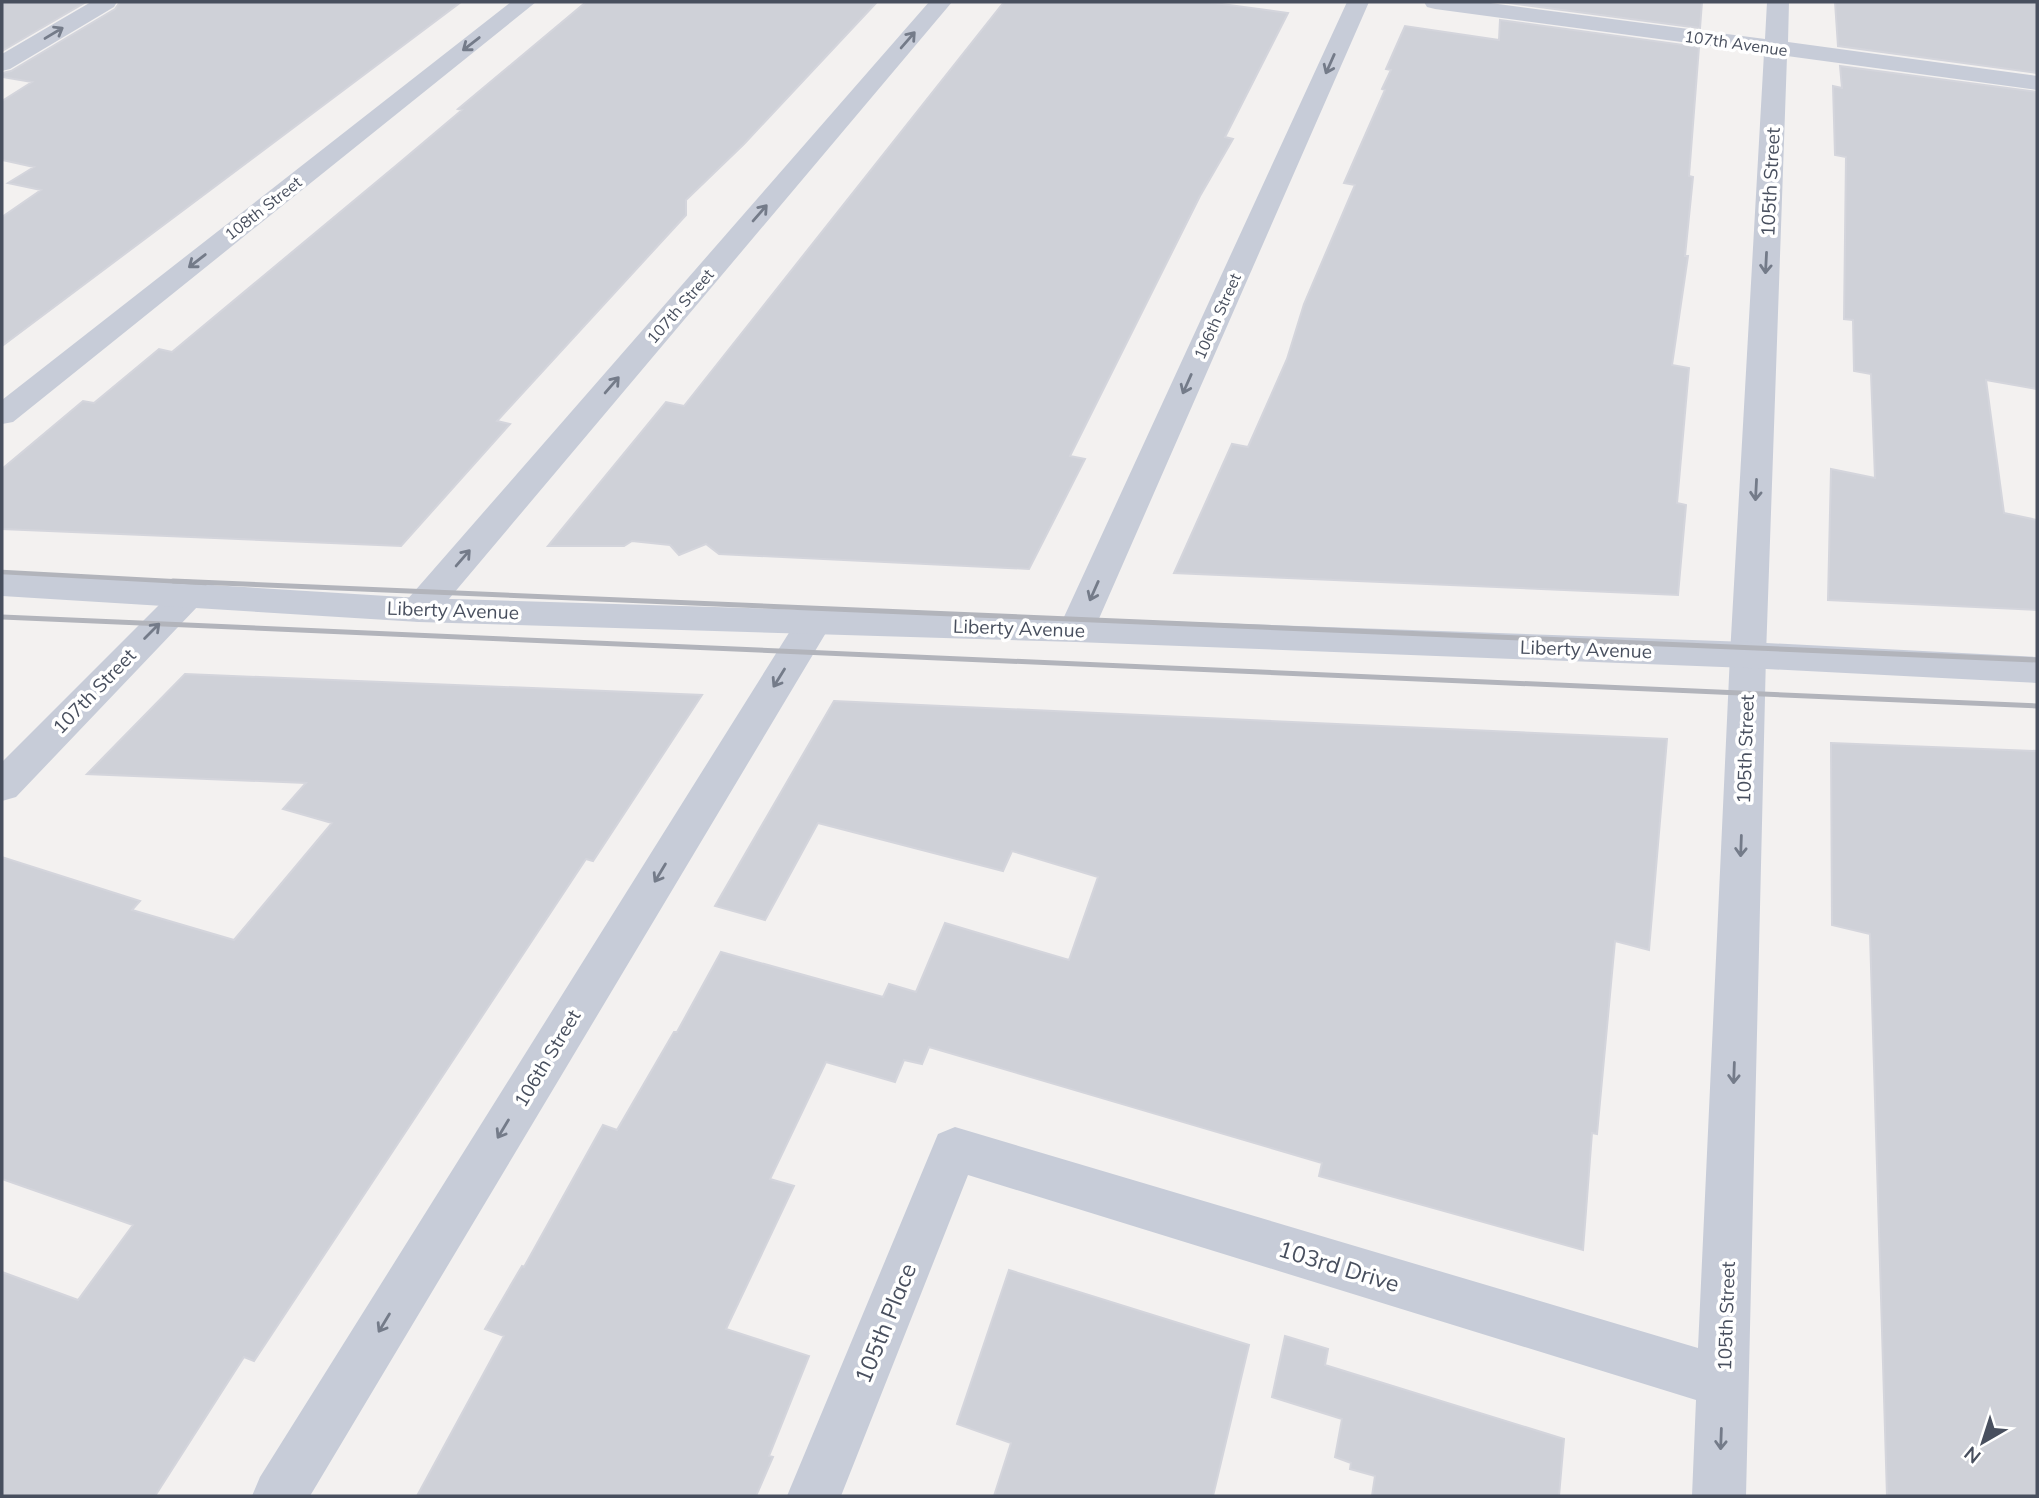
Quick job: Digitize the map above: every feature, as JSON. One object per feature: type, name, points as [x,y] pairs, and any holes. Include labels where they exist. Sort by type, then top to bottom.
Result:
[{"type":"street","points":[[2,64],[106,2]]},
{"type":"street","name":"108th Street","points":[[2,415],[525,2]]},
{"type":"street","name":"107th Street","points":[[419,610],[942,2]]},
{"type":"street","name":"106th Street","points":[[1076,630],[1357,2]]},
{"type":"street","name":"107th Avenue","points":[[1435,2],[2037,83]]},
{"type":"street","name":"105th Street","points":[[1719,1496],[1748,655],[1778,2]]},
{"type":"street","name":"Liberty Avenue","points":[[2,584],[419,610],[1076,630],[1748,655],[2037,670]]},
{"type":"street","name":"107th Street","points":[[2,786],[187,597]]},
{"type":"street","name":"106th Street","points":[[279,1496],[816,621]]},
{"type":"street","name":"103rd Drive","points":[[955,1149],[1723,1382]]},
{"type":"street","name":"105th Place","points":[[814,1496],[955,1149]]},
{"type":"building","points":[[2,2],[86,2],[2,51]]},
{"type":"building","points":[[120,2],[461,2],[2,346],[2,217],[41,190],[8,183],[34,167],[2,160],[2,101],[32,82],[2,77],[2,73],[11,71],[115,9]]},
{"type":"building","points":[[586,2],[877,2],[744,144],[686,200],[686,215],[497,421],[510,424],[401,546],[2,529],[2,469],[83,401],[94,403],[159,349],[172,352],[462,110],[458,109]]},
{"type":"building","points":[[1004,2],[1207,2],[1288,13],[1225,137],[1233,139],[1200,196],[1070,456],[1085,459],[1029,569],[719,554],[706,544],[679,555],[670,545],[632,541],[624,546],[548,546],[666,402],[684,406]]},
{"type":"building","points":[[1501,2],[1702,2],[1700,28]]},
{"type":"building","points":[[1835,2],[2037,2],[2037,73],[1838,46]]},
{"type":"building","points":[[1500,20],[1699,47],[1689,176],[1693,177],[1685,256],[1688,256],[1672,365],[1689,368],[1677,503],[1686,505],[1678,595],[1174,573],[1232,444],[1248,447],[1287,359],[1304,304],[1355,185],[1344,183],[1385,90],[1382,89],[1391,70],[1386,69],[1405,26],[1499,40]]},
{"type":"building","points":[[1840,66],[2037,92],[2037,389],[1986,380],[2004,513],[2037,520],[2037,610],[1828,600],[1831,469],[1875,478],[1871,374],[1854,371],[1853,320],[1844,319],[1846,157],[1835,155],[1833,86],[1842,88]]},
{"type":"building","points":[[185,674],[702,695],[593,861],[586,859],[254,1361],[244,1357],[155,1496],[2,1496],[2,1272],[78,1300],[133,1225],[2,1179],[2,857],[140,901],[132,910],[234,940],[332,823],[283,809],[306,783],[87,774]]},
{"type":"building","points":[[834,701],[1667,739],[1649,950],[1615,941],[1597,1134],[1592,1133],[1583,1250],[1319,1176],[1322,1163],[929,1047],[922,1064],[904,1060],[895,1082],[826,1062],[770,1179],[794,1186],[726,1329],[809,1356],[756,1496],[417,1496],[504,1336],[485,1329],[522,1266],[524,1267],[603,1125],[617,1130],[674,1032],[677,1032],[721,952],[883,997],[889,984],[916,992],[945,923],[1069,960],[1098,877],[1012,851],[1003,871],[818,823],[765,920],[715,906]]},
{"type":"building","points":[[1831,743],[2037,751],[2037,1496],[1887,1496],[1870,934],[1832,925]]},
{"type":"building","points":[[1009,1270],[1249,1345],[1213,1496],[994,1496],[1011,1443],[957,1424]]},
{"type":"building","points":[[1285,1336],[1328,1349],[1325,1365],[1564,1439],[1559,1496],[1372,1496],[1375,1476],[1350,1469],[1351,1463],[1335,1457],[1342,1419],[1272,1397]]},
{"type":"railway","points":[[2,572],[206,583]]},
{"type":"railway","points":[[173,581],[2037,660]]},
{"type":"railway","points":[[2,617],[2037,706]]}]
